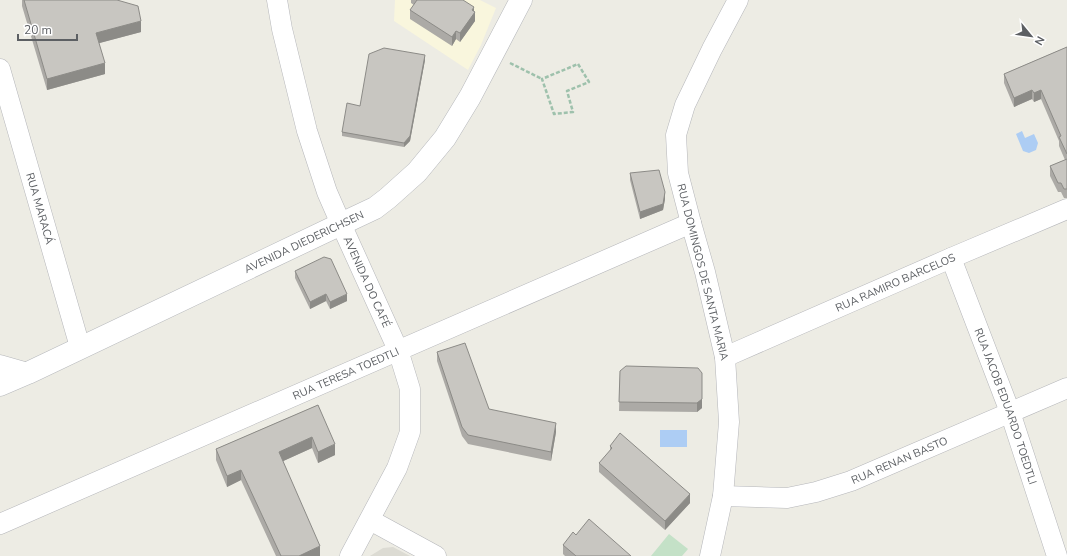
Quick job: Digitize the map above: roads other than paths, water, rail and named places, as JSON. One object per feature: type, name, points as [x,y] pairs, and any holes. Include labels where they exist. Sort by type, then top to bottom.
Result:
[{"type":"street","name":"AVENIDA DO CAFÉ","points":[[277,0],[282,29],[307,131],[327,192],[398,350],[410,389],[410,432],[397,468],[350,556]]},
{"type":"street","name":"AVENIDA DIEDERICHSEN","points":[[0,385],[379,205],[418,172],[445,138],[470,97],[521,0]]},
{"type":"street","name":"RUA DOMINGOS DE SANTA MARIA","points":[[710,556],[723,496],[729,422],[725,357],[705,272],[678,174],[676,135],[688,98],[738,0]]},
{"type":"street","name":"RUA MARACÁ","points":[[0,69],[80,347]]},
{"type":"street","name":"RUA RAMIRO BARCELOS","points":[[725,357],[1067,209]]},
{"type":"street","name":"RUA TERESA TOEDTLI","points":[[0,524],[691,224]]},
{"type":"street","name":"RUA JACOB EDUARDO TOEDTLI","points":[[951,258],[1010,412],[1057,556]]},
{"type":"street","points":[[0,365],[28,373]]},
{"type":"street","name":"RUA RENAN BASTO","points":[[723,496],[787,498],[816,492],[851,481],[1067,388]]},
{"type":"street","points":[[370,520],[436,556]]},
{"type":"water","points":[[1022,131],[1025,138],[1034,134],[1038,143],[1036,150],[1029,153],[1023,151],[1016,134]]},
{"type":"water","points":[[660,430],[687,430],[687,447],[660,447]]}]
